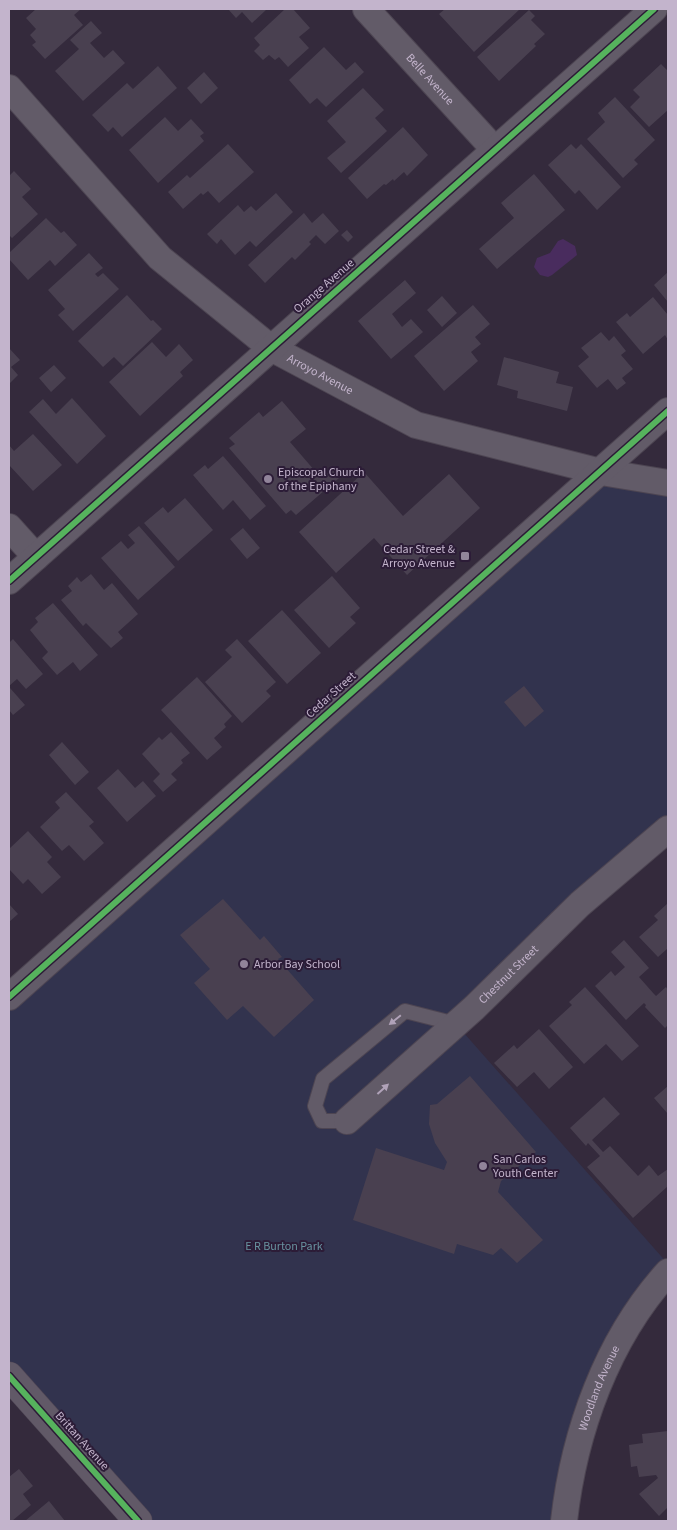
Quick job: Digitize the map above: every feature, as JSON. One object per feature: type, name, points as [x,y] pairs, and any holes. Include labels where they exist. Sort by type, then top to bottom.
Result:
[{"type":"main road","name":"Brittan Avenue","points":[[9,1376],[138,1521]]},
{"type":"street","name":"Belle Avenue","points":[[366,9],[495,150]]},
{"type":"street","name":"Orange Avenue","points":[[9,581],[654,9]]},
{"type":"street","name":"Arroyo Avenue","points":[[9,88],[160,258],[271,348],[416,425],[600,472],[668,483]]},
{"type":"street","name":"Cedar Street","points":[[9,997],[668,411]]},
{"type":"street","points":[[9,527],[36,557]]},
{"type":"street","name":"Chestnut Street","points":[[347,1121],[506,978],[546,935],[580,904],[668,829]]},
{"type":"street","name":"Woodland Avenue","points":[[571,1516],[574,1458],[607,1363],[633,1319],[668,1272]]},
{"type":"lane","points":[[347,1121],[322,1122],[315,1106],[323,1079],[405,1011],[456,1024]]},
{"type":"green space","name":"E R Burton Park","points":[[601,472],[668,483],[668,829],[456,1024],[668,1264],[633,1319],[564,1521],[138,1521],[9,1376],[9,997]]},
{"type":"shaded area","points":[[563,239],[575,246],[577,255],[552,275],[548,277],[540,275],[534,267],[537,258],[550,253],[558,241]]},
{"type":"building","points":[[36,9],[81,9],[74,15],[83,25],[45,59],[32,45],[36,42],[30,35],[36,29],[26,18]]},
{"type":"building","points":[[228,9],[267,9],[252,23],[242,12],[236,18]]},
{"type":"building","points":[[285,9],[293,9],[310,28],[299,37],[309,48],[288,67],[279,57],[275,60],[269,55],[263,60],[254,51],[260,45],[254,38]]},
{"type":"building","points":[[445,9],[520,9],[474,52],[439,14]]},
{"type":"building","points":[[529,10],[535,16],[531,20],[545,34],[534,44],[536,46],[499,81],[477,57]]},
{"type":"building","points":[[91,21],[102,33],[90,43],[104,58],[113,50],[125,63],[83,101],[55,71],[79,49],[70,40]]},
{"type":"building","points":[[324,47],[346,70],[355,62],[364,72],[326,107],[317,98],[310,104],[289,80]]},
{"type":"building","points":[[661,64],[668,71],[668,110],[649,127],[630,107],[640,97],[633,90]]},
{"type":"building","points":[[158,66],[177,88],[122,137],[113,127],[108,132],[92,115],[127,83],[133,89]]},
{"type":"building","points":[[204,72],[218,88],[201,104],[187,88]]},
{"type":"building","points":[[363,88],[384,110],[375,118],[387,131],[341,173],[327,158],[346,142],[327,121]]},
{"type":"building","points":[[615,97],[655,140],[634,160],[638,164],[623,178],[587,139],[605,122],[598,113]]},
{"type":"building","points":[[165,117],[178,131],[191,119],[204,133],[200,136],[204,141],[158,183],[129,150]]},
{"type":"building","points":[[403,127],[428,155],[407,176],[404,172],[394,181],[393,179],[386,185],[384,184],[367,199],[348,178]]},
{"type":"building","points":[[228,144],[254,172],[219,203],[208,191],[203,195],[201,193],[183,209],[168,192],[187,175],[190,178]]},
{"type":"building","points":[[571,144],[576,149],[581,144],[621,187],[597,210],[579,190],[575,194],[548,165]]},
{"type":"building","points":[[14,171],[31,189],[22,197],[38,214],[12,238],[9,235],[9,176]]},
{"type":"building","points":[[534,174],[565,210],[497,269],[479,249],[514,218],[501,203]]},
{"type":"building","points":[[276,193],[293,212],[256,247],[250,241],[235,255],[221,239],[217,244],[207,234],[238,205],[244,212],[251,206],[256,211]]},
{"type":"building","points":[[304,213],[312,223],[323,213],[339,231],[325,244],[316,235],[309,242],[311,244],[295,260],[292,257],[265,283],[248,265]]},
{"type":"building","points":[[46,218],[61,233],[64,231],[77,245],[55,266],[50,260],[28,280],[9,259],[9,253]]},
{"type":"building","points":[[347,230],[353,237],[348,242],[341,235]]},
{"type":"building","points":[[89,253],[103,268],[95,274],[98,277],[103,273],[119,289],[73,331],[58,315],[65,309],[48,290]]},
{"type":"building","points":[[668,272],[668,302],[654,285]]},
{"type":"building","points":[[405,280],[416,293],[392,314],[402,327],[411,319],[423,332],[391,359],[358,321]]},
{"type":"building","points":[[127,295],[151,321],[153,320],[162,329],[123,366],[114,357],[103,367],[78,341]]},
{"type":"building","points":[[442,296],[457,313],[442,327],[427,310]]},
{"type":"building","points":[[653,297],[668,315],[668,340],[665,335],[643,354],[616,322],[627,313],[630,317]]},
{"type":"building","points":[[473,305],[490,324],[475,337],[481,344],[471,352],[478,361],[444,391],[414,356]]},
{"type":"building","points":[[601,332],[609,341],[614,336],[626,351],[621,355],[633,369],[622,378],[626,383],[617,390],[608,379],[597,388],[578,366],[589,357],[581,348]]},
{"type":"building","points":[[152,342],[166,357],[179,344],[193,360],[180,372],[183,376],[140,416],[109,382]]},
{"type":"building","points":[[9,348],[20,360],[11,367],[18,375],[9,384]]},
{"type":"building","points":[[504,357],[559,372],[556,383],[573,387],[567,411],[517,398],[518,391],[497,385]]},
{"type":"building","points":[[54,365],[66,378],[51,392],[39,378]]},
{"type":"building","points":[[72,398],[106,436],[77,464],[29,412],[43,399],[56,414]]},
{"type":"building","points":[[282,401],[306,429],[290,442],[321,478],[332,469],[339,478],[296,515],[291,510],[286,514],[229,448],[235,444],[229,438],[259,412],[263,417]]},
{"type":"building","points":[[33,434],[62,465],[33,491],[9,465],[9,445],[14,451]]},
{"type":"building","points":[[223,456],[266,506],[250,520],[233,500],[223,510],[193,475],[205,465],[208,469]]},
{"type":"building","points":[[364,472],[403,516],[449,474],[480,508],[407,575],[374,538],[336,573],[299,532]]},
{"type":"building","points":[[185,498],[213,530],[178,561],[144,523],[163,507],[168,513]]},
{"type":"building","points":[[139,526],[175,567],[138,600],[101,558],[121,541],[128,549],[135,543],[128,535]]},
{"type":"building","points":[[243,528],[260,548],[247,559],[230,539]]},
{"type":"building","points":[[91,574],[104,590],[112,583],[138,614],[118,632],[123,638],[111,648],[86,623],[83,626],[61,600],[72,591],[68,586],[77,577],[81,582]]},
{"type":"building","points":[[332,576],[360,608],[350,617],[356,623],[329,648],[294,610]]},
{"type":"building","points":[[53,603],[98,655],[80,671],[73,662],[57,675],[42,658],[48,652],[30,630],[38,622],[35,618]]},
{"type":"building","points":[[282,610],[321,653],[287,684],[248,641]]},
{"type":"building","points":[[13,639],[43,674],[26,689],[17,679],[9,686],[9,643]]},
{"type":"building","points":[[237,639],[276,682],[266,691],[271,696],[242,723],[205,682],[232,657],[225,650]]},
{"type":"building","points":[[197,677],[232,716],[224,724],[226,727],[214,738],[222,747],[207,760],[161,710]]},
{"type":"building","points":[[524,686],[544,711],[525,727],[504,702]]},
{"type":"building","points":[[10,688],[25,705],[13,715],[9,710]]},
{"type":"building","points":[[171,732],[190,753],[181,760],[183,763],[171,774],[177,780],[163,792],[153,781],[160,774],[142,754],[159,737],[162,740]]},
{"type":"building","points":[[62,742],[89,772],[75,785],[49,755]]},
{"type":"building","points":[[118,769],[135,788],[143,781],[156,796],[127,822],[97,788]]},
{"type":"building","points":[[66,792],[94,822],[89,826],[104,843],[84,861],[69,845],[62,851],[40,827],[60,808],[55,802]]},
{"type":"building","points":[[28,831],[52,857],[47,862],[61,877],[42,894],[28,879],[23,884],[9,869],[9,849]]},
{"type":"building","name":"Arbor Bay School","points":[[223,899],[260,940],[264,936],[282,957],[278,959],[314,1000],[274,1037],[243,1006],[227,1020],[194,983],[210,969],[180,935]]},
{"type":"building","points":[[668,903],[668,950],[658,957],[639,937],[658,920],[654,916]]},
{"type":"building","points":[[9,904],[18,914],[9,922]]},
{"type":"building","points":[[624,940],[649,968],[639,977],[656,996],[666,987],[668,990],[668,1025],[665,1028],[645,1007],[644,1003],[626,1020],[595,986],[611,971],[615,976],[625,967],[611,952]]},
{"type":"building","points":[[585,987],[639,1046],[622,1061],[606,1044],[584,1064],[549,1026],[572,1005],[569,1002]]},
{"type":"building","points":[[539,1029],[573,1067],[549,1089],[534,1072],[517,1087],[494,1063],[514,1045],[517,1049]]},
{"type":"building","name":"San Carlos Youth Center","points":[[470,1076],[536,1152],[501,1181],[498,1192],[543,1240],[517,1263],[501,1248],[493,1255],[457,1244],[454,1254],[353,1220],[376,1148],[444,1170],[447,1162],[435,1143],[429,1124],[430,1105],[437,1104]]},
{"type":"building","points":[[668,1086],[668,1114],[654,1098]]},
{"type":"building","points":[[604,1097],[620,1114],[592,1140],[603,1152],[610,1146],[638,1176],[649,1165],[658,1176],[668,1169],[668,1186],[633,1218],[587,1167],[600,1156],[588,1143],[586,1146],[570,1128]]},
{"type":"building","points":[[668,1431],[668,1507],[659,1516],[639,1494],[658,1478],[656,1475],[639,1477],[637,1466],[631,1467],[629,1445],[643,1443],[642,1434]]},
{"type":"building","points":[[19,1469],[33,1486],[23,1494],[31,1505],[12,1521],[9,1521],[9,1477]]},
{"type":"building","points":[[49,1501],[65,1521],[25,1521]]},
{"type":"cycle path","points":[[9,581],[654,9]]},
{"type":"cycle path","points":[[9,997],[668,411]]},
{"type":"cycle path","points":[[9,1376],[138,1521]]},
{"type":"place","name":"Episcopal Church of the Epiphany","points":[[268,479]]},
{"type":"place","name":"Cedar Street & Arroyo Avenue","points":[[465,556]]},
{"type":"place","name":"Arbor Bay School","points":[[244,964]]},
{"type":"place","name":"San Carlos Youth Center","points":[[483,1166]]}]
